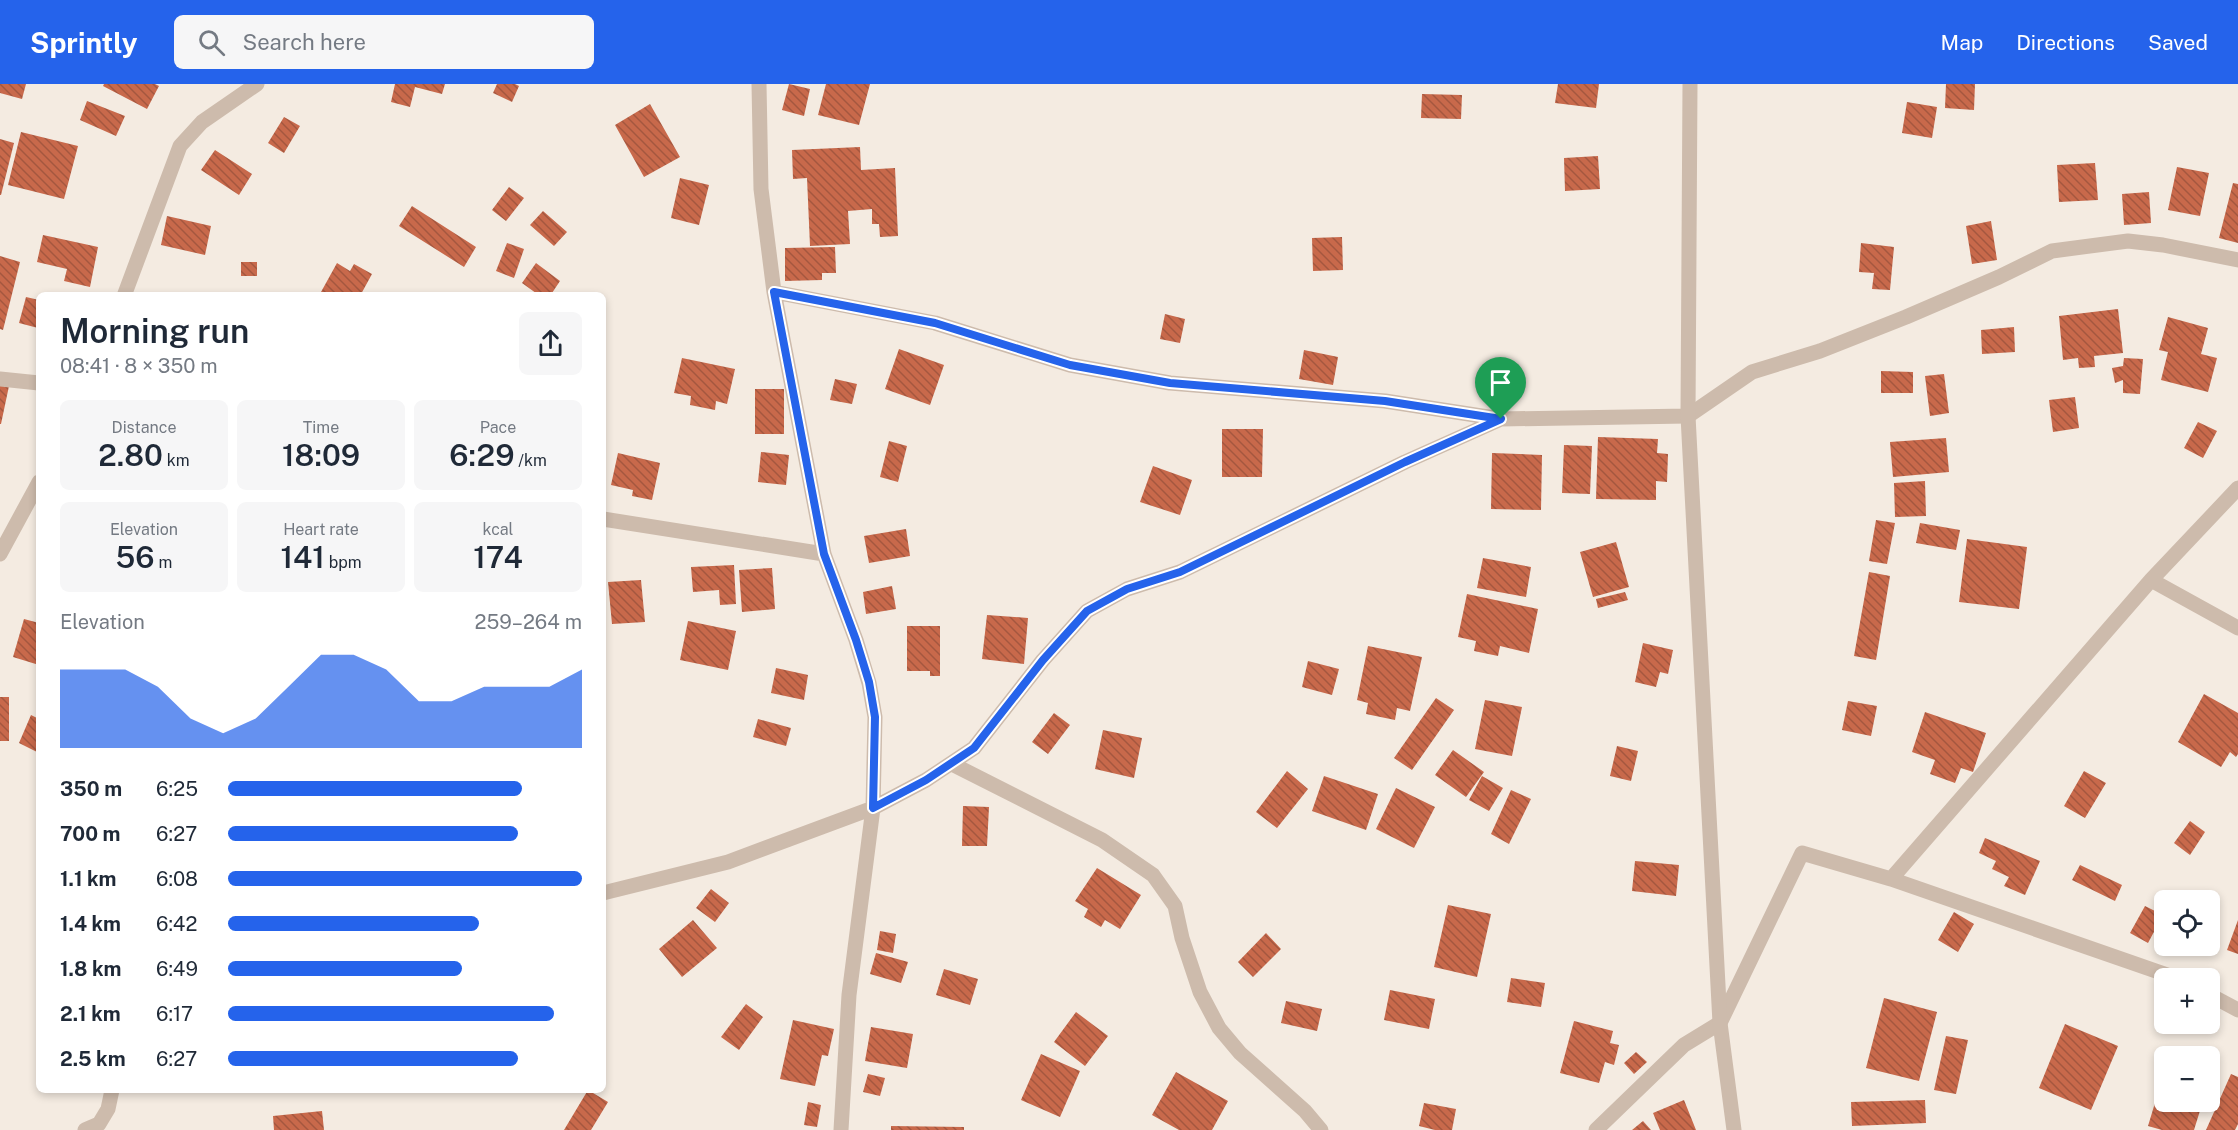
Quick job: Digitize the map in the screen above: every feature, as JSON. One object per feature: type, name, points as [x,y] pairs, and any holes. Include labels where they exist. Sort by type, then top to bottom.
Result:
[{"type":"street","points":[[125,292],[180,146],[202,122],[257,84]]},
{"type":"street","points":[[759,84],[761,189],[774,292],[824,554],[856,640],[869,682],[875,717],[873,808],[849,996],[841,1130]]},
{"type":"street","points":[[1690,84],[1688,416],[1720,1023],[1734,1130]]},
{"type":"street","points":[[774,292],[935,323],[1070,365],[1170,383],[1385,401],[1501,419],[1688,416],[1752,372],[1820,351],[1906,317],[1999,277],[2052,251],[2128,241],[2163,245],[2238,260]]},
{"type":"street","points":[[0,379],[36,383]]},
{"type":"street","points":[[606,892],[729,862],[873,808],[952,764],[974,748],[1043,660],[1087,611],[1127,589],[1180,572],[1405,462],[1501,419]]},
{"type":"street","points":[[0,554],[36,488]]},
{"type":"street","points":[[1891,879],[2151,580],[2238,488]]},
{"type":"street","points":[[606,519],[824,554]]},
{"type":"street","points":[[2151,580],[2238,628]]},
{"type":"street","points":[[952,764],[1102,840],[1153,875],[1175,906],[1200,992],[1219,1028],[1240,1053],[1305,1111],[1321,1130]]},
{"type":"street","points":[[1596,1130],[1684,1045],[1720,1023],[1802,853],[1891,879],[2154,970]]},
{"type":"street","points":[[2220,1000],[2238,1010]]},
{"type":"street","points":[[85,1130],[99,1124],[108,1109],[111,1093]]},
{"type":"building","points":[[0,84],[26,84],[22,99],[0,93]]},
{"type":"building","points":[[104,84],[155,84],[159,86],[147,109],[103,86]]},
{"type":"building","points":[[395,84],[445,84],[442,94],[415,87],[410,107],[391,102]]},
{"type":"building","points":[[497,84],[519,86],[512,102],[493,93]]},
{"type":"building","points":[[789,84],[810,89],[804,116],[782,110]]},
{"type":"building","points":[[826,84],[870,84],[859,125],[818,115]]},
{"type":"building","points":[[1558,84],[1599,84],[1596,108],[1555,103]]},
{"type":"building","points":[[1946,84],[1975,84],[1974,110],[1945,108]]},
{"type":"building","points":[[1422,94],[1462,95],[1461,119],[1421,118]]},
{"type":"building","points":[[87,101],[125,116],[116,136],[80,120]]},
{"type":"building","points":[[1907,102],[1937,107],[1932,138],[1902,133]]},
{"type":"building","points":[[650,104],[680,157],[644,177],[615,125]]},
{"type":"building","points":[[284,117],[300,126],[284,153],[268,143]]},
{"type":"building","points":[[21,132],[78,146],[64,199],[8,185]]},
{"type":"building","points":[[0,139],[14,143],[1,195],[0,195]]},
{"type":"building","points":[[860,147],[861,170],[895,168],[898,236],[880,237],[879,224],[872,224],[872,209],[848,211],[850,244],[810,246],[807,178],[793,179],[792,150]]},
{"type":"building","points":[[215,150],[252,174],[239,195],[201,170]]},
{"type":"building","points":[[1598,156],[1600,189],[1565,191],[1564,158]]},
{"type":"building","points":[[2095,163],[2098,200],[2059,202],[2057,165]]},
{"type":"building","points":[[2177,167],[2209,173],[2200,216],[2168,210]]},
{"type":"building","points":[[680,178],[709,185],[699,225],[671,218]]},
{"type":"building","points":[[2233,183],[2238,184],[2238,243],[2219,238]]},
{"type":"building","points":[[509,187],[524,198],[506,221],[492,210]]},
{"type":"building","points":[[2149,192],[2151,223],[2124,225],[2122,194]]},
{"type":"building","points":[[412,206],[476,247],[464,267],[399,226]]},
{"type":"building","points":[[543,211],[567,232],[554,246],[530,225]]},
{"type":"building","points":[[167,216],[211,226],[205,255],[161,245]]},
{"type":"building","points":[[1991,221],[1997,260],[1972,264],[1966,226]]},
{"type":"building","points":[[43,235],[98,247],[90,287],[64,281],[67,269],[37,262]]},
{"type":"building","points":[[1342,237],[1343,270],[1313,271],[1312,238]]},
{"type":"building","points":[[507,243],[524,249],[514,278],[496,271]]},
{"type":"building","points":[[1861,243],[1894,247],[1890,290],[1872,289],[1874,273],[1859,272]]},
{"type":"building","points":[[835,247],[836,273],[822,273],[822,280],[785,281],[785,248]]},
{"type":"building","points":[[0,256],[20,262],[3,330],[0,329]]},
{"type":"building","points":[[241,262],[257,262],[257,276],[241,276]]},
{"type":"building","points":[[337,263],[350,271],[354,264],[372,274],[362,292],[321,292]]},
{"type":"building","points":[[536,263],[560,281],[553,292],[534,292],[522,283]]},
{"type":"building","points":[[26,297],[36,299],[36,327],[19,323]]},
{"type":"building","points":[[2118,309],[2123,353],[2094,356],[2095,367],[2079,368],[2078,358],[2063,360],[2059,316]]},
{"type":"building","points":[[1165,314],[1185,319],[1180,343],[1160,339]]},
{"type":"building","points":[[2168,317],[2208,328],[2201,354],[2217,358],[2208,392],[2161,380],[2168,352],[2159,350]]},
{"type":"building","points":[[2014,327],[2015,352],[1982,354],[1981,330]]},
{"type":"building","points":[[899,349],[944,365],[930,405],[885,389]]},
{"type":"building","points":[[1304,350],[1338,357],[1333,385],[1299,379]]},
{"type":"building","points":[[682,358],[735,369],[727,404],[716,401],[715,410],[690,405],[691,396],[674,393]]},
{"type":"building","points":[[2124,358],[2143,359],[2140,394],[2123,393],[2123,380],[2115,383],[2112,368],[2123,366]]},
{"type":"building","points":[[1881,371],[1913,372],[1913,393],[1881,393]]},
{"type":"building","points":[[1944,374],[1949,413],[1930,416],[1925,376]]},
{"type":"building","points":[[835,379],[857,384],[852,404],[830,400]]},
{"type":"building","points":[[0,385],[9,386],[1,424],[0,424]]},
{"type":"building","points":[[755,389],[784,389],[784,434],[755,434]]},
{"type":"building","points":[[2075,397],[2079,428],[2053,432],[2049,400]]},
{"type":"building","points":[[2198,422],[2217,431],[2203,458],[2184,448]]},
{"type":"building","points":[[1222,429],[1263,429],[1262,477],[1222,477]]},
{"type":"building","points":[[1598,437],[1658,439],[1657,453],[1668,454],[1667,482],[1656,481],[1656,500],[1596,499]]},
{"type":"building","points":[[1946,438],[1949,472],[1893,477],[1890,442]]},
{"type":"building","points":[[889,441],[907,446],[898,482],[880,477]]},
{"type":"building","points":[[1564,445],[1592,446],[1590,494],[1562,493]]},
{"type":"building","points":[[761,452],[789,455],[786,485],[758,482]]},
{"type":"building","points":[[618,453],[660,463],[652,500],[632,496],[633,490],[611,485]]},
{"type":"building","points":[[1492,453],[1542,455],[1541,510],[1491,509]]},
{"type":"building","points":[[1153,466],[1192,480],[1180,515],[1140,502]]},
{"type":"building","points":[[1925,481],[1926,516],[1895,517],[1894,483]]},
{"type":"building","points":[[1876,520],[1895,523],[1887,564],[1869,561]]},
{"type":"building","points":[[1920,523],[1960,530],[1956,550],[1916,543]]},
{"type":"building","points":[[906,529],[910,556],[869,563],[864,536]]},
{"type":"building","points":[[1967,539],[2027,547],[2019,609],[1959,602]]},
{"type":"building","points":[[1616,542],[1629,587],[1593,597],[1580,552]]},
{"type":"building","points":[[1483,558],[1531,567],[1526,597],[1477,588]]},
{"type":"building","points":[[734,565],[736,604],[720,605],[719,590],[693,592],[691,567]]},
{"type":"building","points":[[772,568],[775,609],[742,612],[739,570]]},
{"type":"building","points":[[1869,572],[1890,576],[1876,660],[1854,656]]},
{"type":"building","points":[[641,580],[645,622],[612,624],[608,582]]},
{"type":"building","points":[[892,586],[896,609],[866,614],[863,592]]},
{"type":"building","points":[[1625,592],[1628,600],[1598,608],[1596,599]]},
{"type":"building","points":[[1467,594],[1538,609],[1529,653],[1500,646],[1498,656],[1474,651],[1476,641],[1458,637]]},
{"type":"building","points":[[987,615],[1028,618],[1024,664],[982,659]]},
{"type":"building","points":[[24,619],[36,622],[36,664],[13,657]]},
{"type":"building","points":[[688,621],[736,631],[728,670],[680,660]]},
{"type":"building","points":[[907,626],[940,626],[940,676],[930,676],[930,671],[907,671]]},
{"type":"building","points":[[1643,643],[1673,650],[1668,674],[1660,672],[1656,687],[1635,682]]},
{"type":"building","points":[[1368,646],[1422,657],[1410,711],[1397,708],[1395,720],[1366,714],[1368,703],[1357,700]]},
{"type":"building","points":[[1308,661],[1339,669],[1332,695],[1302,687]]},
{"type":"building","points":[[776,668],[808,675],[804,700],[771,693]]},
{"type":"building","points":[[2204,694],[2238,713],[2238,754],[2236,757],[2230,752],[2221,767],[2178,742]]},
{"type":"building","points":[[0,697],[9,697],[9,741],[0,741]]},
{"type":"building","points":[[1436,698],[1454,710],[1412,770],[1394,758]]},
{"type":"building","points":[[1485,700],[1522,707],[1512,756],[1475,749]]},
{"type":"building","points":[[1848,701],[1877,706],[1871,736],[1842,730]]},
{"type":"building","points":[[1925,712],[1986,733],[1973,772],[1961,768],[1955,783],[1930,774],[1935,760],[1912,752]]},
{"type":"building","points":[[1054,713],[1070,725],[1048,754],[1032,742]]},
{"type":"building","points":[[31,715],[36,718],[36,752],[19,743]]},
{"type":"building","points":[[758,719],[791,728],[786,746],[753,737]]},
{"type":"building","points":[[1103,730],[1142,738],[1134,778],[1095,769]]},
{"type":"building","points":[[1617,746],[1638,751],[1631,781],[1610,776]]},
{"type":"building","points":[[1453,750],[1484,772],[1466,797],[1435,775]]},
{"type":"building","points":[[1287,771],[1308,789],[1277,828],[1256,812]]},
{"type":"building","points":[[2084,771],[2106,783],[2085,818],[2064,806]]},
{"type":"building","points":[[1324,776],[1378,794],[1366,830],[1312,811]]},
{"type":"building","points":[[1482,776],[1503,788],[1489,811],[1469,800]]},
{"type":"building","points":[[1396,788],[1435,807],[1414,848],[1376,829]]},
{"type":"building","points":[[1511,790],[1531,799],[1509,844],[1491,834]]},
{"type":"building","points":[[963,806],[989,807],[987,846],[962,846]]},
{"type":"building","points":[[2190,821],[2205,832],[2190,855],[2174,843]]},
{"type":"building","points":[[1985,838],[2040,861],[2025,895],[2004,886],[2009,877],[1992,869],[1996,861],[1979,853]]},
{"type":"building","points":[[1635,861],[1679,865],[1676,896],[1632,891]]},
{"type":"building","points":[[2080,865],[2122,885],[2115,901],[2072,880]]},
{"type":"building","points":[[1097,868],[1141,895],[1120,929],[1105,920],[1101,927],[1084,917],[1088,909],[1075,901]]},
{"type":"building","points":[[711,889],[729,903],[715,922],[696,908]]},
{"type":"building","points":[[1448,905],[1491,914],[1477,977],[1434,967]]},
{"type":"building","points":[[2145,906],[2154,910],[2154,932],[2148,943],[2130,933]]},
{"type":"building","points":[[1954,912],[1974,924],[1958,952],[1938,940]]},
{"type":"building","points":[[693,920],[717,948],[682,977],[659,949]]},
{"type":"building","points":[[2238,920],[2238,954],[2227,950]]},
{"type":"building","points":[[880,931],[896,934],[893,953],[877,950]]},
{"type":"building","points":[[1266,933],[1281,949],[1253,977],[1238,962]]},
{"type":"building","points":[[876,953],[908,962],[901,983],[870,974]]},
{"type":"building","points":[[944,969],[978,979],[970,1005],[936,995]]},
{"type":"building","points":[[1511,978],[1545,983],[1541,1007],[1507,1002]]},
{"type":"building","points":[[1390,990],[1435,999],[1429,1029],[1384,1020]]},
{"type":"building","points":[[1884,998],[1937,1012],[1919,1081],[1866,1068]]},
{"type":"building","points":[[1286,1001],[1322,1009],[1317,1031],[1281,1023]]},
{"type":"building","points":[[746,1004],[763,1017],[739,1050],[721,1037]]},
{"type":"building","points":[[1076,1012],[1108,1036],[1085,1066],[1054,1042]]},
{"type":"building","points":[[793,1020],[834,1029],[828,1056],[822,1055],[815,1086],[780,1079]]},
{"type":"building","points":[[1574,1021],[1613,1031],[1610,1043],[1619,1045],[1614,1065],[1605,1062],[1599,1083],[1560,1073]]},
{"type":"building","points":[[2065,1024],[2118,1046],[2091,1110],[2039,1088]]},
{"type":"building","points":[[871,1027],[913,1034],[907,1068],[865,1061]]},
{"type":"building","points":[[1946,1036],[1968,1040],[1956,1094],[1934,1090]]},
{"type":"building","points":[[1636,1052],[1647,1062],[1634,1074],[1624,1063]]},
{"type":"building","points":[[1041,1054],[1080,1071],[1060,1117],[1021,1100]]},
{"type":"building","points":[[1176,1072],[1228,1101],[1212,1130],[1179,1130],[1152,1115]]},
{"type":"building","points":[[868,1074],[885,1078],[880,1096],[863,1092]]},
{"type":"building","points":[[2231,1074],[2238,1077],[2238,1124],[2235,1130],[2206,1130],[2214,1112],[2220,1112],[2220,1099]]},
{"type":"building","points":[[586,1093],[593,1093],[608,1102],[591,1130],[564,1130]]},
{"type":"building","points":[[1684,1100],[1696,1130],[1660,1130],[1653,1113]]},
{"type":"building","points":[[1925,1100],[1926,1123],[1852,1126],[1851,1102]]},
{"type":"building","points":[[808,1102],[821,1105],[817,1127],[804,1125]]},
{"type":"building","points":[[1424,1103],[1456,1109],[1452,1130],[1435,1130],[1419,1126]]},
{"type":"building","points":[[2154,1106],[2154,1112],[2200,1112],[2194,1130],[2162,1130],[2148,1126]]},
{"type":"building","points":[[322,1111],[324,1130],[274,1130],[273,1116]]},
{"type":"building","points":[[1643,1121],[1651,1130],[1632,1130]]},
{"type":"building","points":[[891,1126],[964,1127],[964,1130],[891,1130]]},
{"type":"route","points":[[774,292],[935,323],[1070,365],[1170,383],[1385,401],[1501,419],[1405,462],[1180,572],[1127,589],[1087,611],[1043,660],[974,748],[926,780],[873,808],[875,717],[869,682],[824,554],[774,292]]}]
